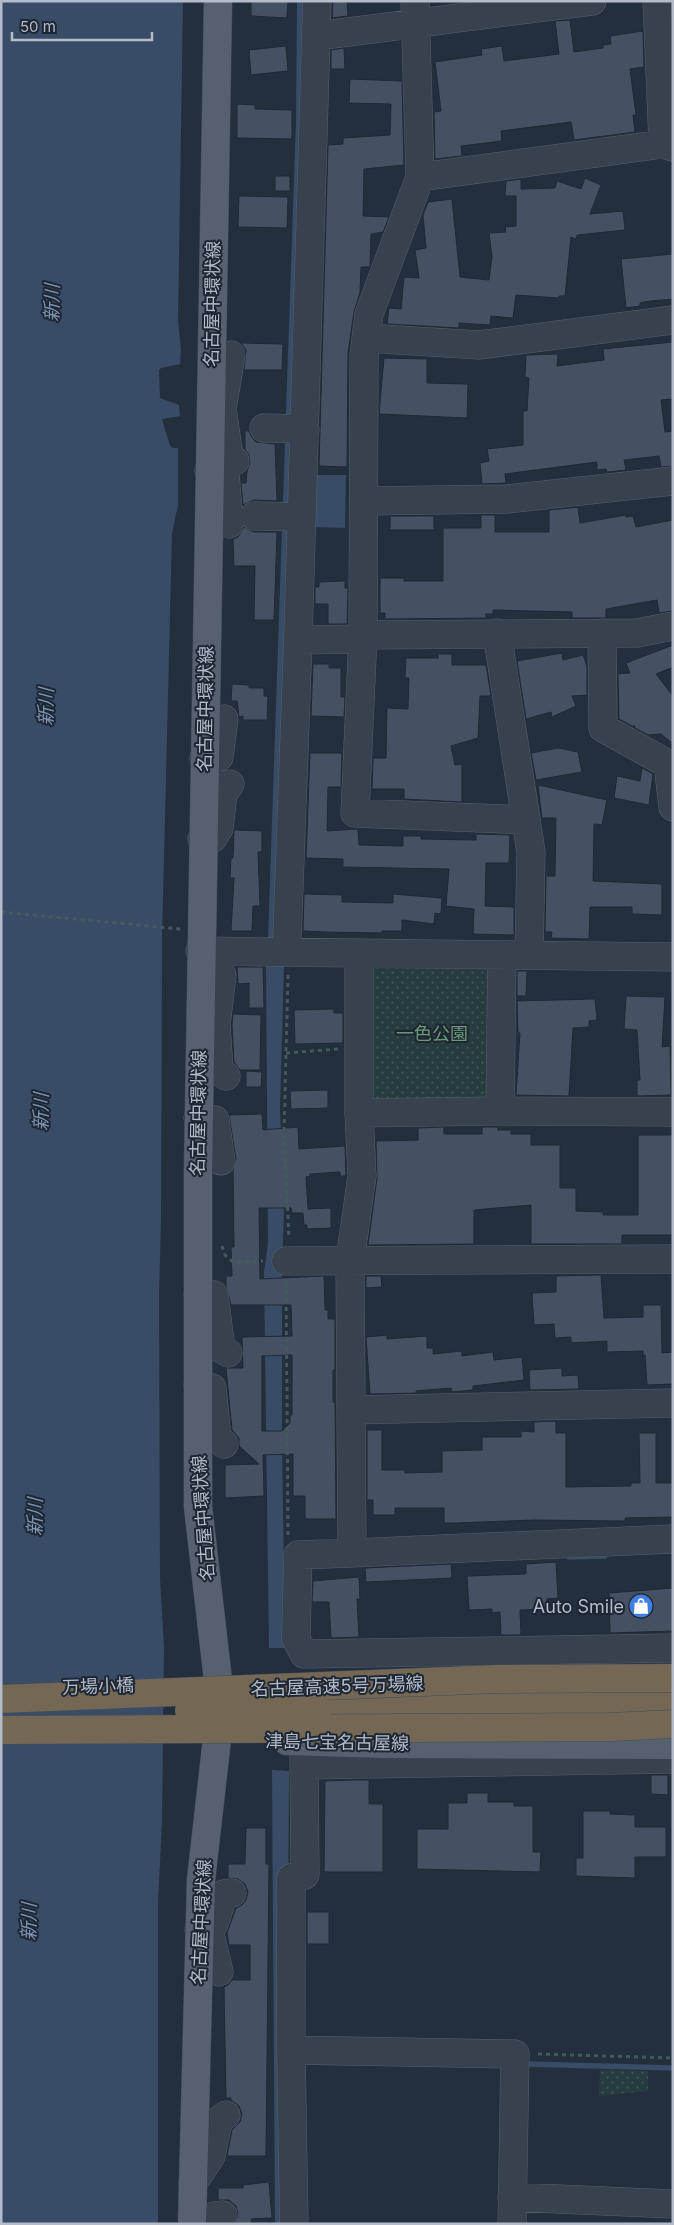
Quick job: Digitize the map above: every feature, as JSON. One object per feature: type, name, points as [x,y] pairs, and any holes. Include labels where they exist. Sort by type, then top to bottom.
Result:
[{"type":"highway","name":"名古屋高速5号万場線","points":[[1,1698],[498,1680],[673,1678]]},
{"type":"highway","points":[[1,1698],[22,1711],[673,1703]]},
{"type":"highway","points":[[1,1730],[609,1727],[673,1724]]},
{"type":"highway","points":[[609,1727],[673,1730]]},
{"type":"main road","name":"名古屋中環状線","points":[[192,2224],[204,1930],[201,1880],[206,1682],[198,1507],[198,1118],[207,1025],[200,951],[209,471],[216,409],[218,1]]},
{"type":"main road","points":[[206,1682],[673,1666]]},
{"type":"main road","name":"万場小橋","points":[[1,1689],[206,1682]]},
{"type":"main road","name":"津島七宝名古屋線","points":[[1,1738],[204,1739],[383,1744],[673,1745]]},
{"type":"street","points":[[276,952],[287,942],[298,640],[272,518],[288,428],[317,36],[317,1]]},
{"type":"street","points":[[317,36],[414,13],[592,1]]},
{"type":"street","points":[[420,177],[668,145],[657,1]]},
{"type":"street","points":[[414,13],[420,177],[369,314],[364,355],[363,637],[355,813],[526,820]]},
{"type":"street","points":[[366,338],[479,345],[673,320]]},
{"type":"street","points":[[231,355],[216,409],[230,456],[236,460]]},
{"type":"street","points":[[209,471],[225,473],[272,518]]},
{"type":"street","points":[[364,501],[507,499],[673,481]]},
{"type":"street","points":[[298,640],[497,633],[637,633],[673,626]]},
{"type":"street","points":[[497,633],[531,852],[529,955]]},
{"type":"street","points":[[602,633],[603,728],[668,764],[673,808]]},
{"type":"street","points":[[204,758],[219,757],[224,719]]},
{"type":"street","points":[[202,839],[213,838],[219,828],[223,794],[230,784]]},
{"type":"street","points":[[200,951],[673,958]]},
{"type":"street","points":[[352,1553],[350,1260],[362,1176],[359,1113],[359,953]]},
{"type":"street","points":[[500,1111],[502,955]]},
{"type":"street","points":[[222,975],[207,1025],[219,1070],[226,1076]]},
{"type":"street","points":[[359,1113],[500,1111],[673,1112]]},
{"type":"street","points":[[198,1118],[215,1120],[221,1161]]},
{"type":"street","points":[[280,1261],[673,1259]]},
{"type":"street","points":[[198,1294],[214,1295],[221,1349],[228,1354]]},
{"type":"street","points":[[198,1385],[212,1388],[217,1438],[224,1444]]},
{"type":"street","points":[[351,1410],[673,1403]]},
{"type":"street","points":[[673,1539],[298,1555],[296,1640],[304,1659],[673,1648]]},
{"type":"street","points":[[288,2220],[283,2099],[285,2045],[283,1948],[291,1878],[305,1874],[304,1761],[673,1759]]},
{"type":"street","points":[[219,1972],[204,1930],[214,1924],[224,1894],[232,1893]]},
{"type":"street","points":[[285,2045],[515,2054],[512,2224]]},
{"type":"street","points":[[193,2183],[211,2156],[218,2121],[226,2115]]},
{"type":"street","points":[[512,2197],[673,2204]]},
{"type":"path","points":[[1,912],[172,928]]},
{"type":"path","points":[[276,952],[286,1053],[280,1261],[288,1547],[298,1555]]},
{"type":"path","points":[[286,1053],[359,1048]]},
{"type":"path","points":[[220,1241],[225,1256],[233,1262],[280,1261]]},
{"type":"path","points":[[515,2054],[673,2058]]},
{"type":"green space","name":"一色公園","points":[[374,965],[491,966],[495,1097],[379,1102],[369,1092],[367,972]]},
{"type":"green space","points":[[600,2070],[648,2071],[648,2091],[599,2096]]},
{"type":"water","name":"新川","points":[[1,1],[183,1],[178,320],[181,350],[180,364],[159,370],[160,398],[179,405],[180,416],[162,419],[170,446],[178,448],[178,505],[172,533],[162,938],[159,1292],[160,1579],[164,1647],[162,1821],[158,1902],[158,2224],[1,2224]]},
{"type":"water","points":[[297,1],[311,1],[280,1109],[284,1213],[282,1267],[282,1441],[285,1648],[269,1648],[264,1273],[268,1243],[266,954],[296,121]]},
{"type":"water","points":[[315,475],[346,475],[345,528],[314,527]]},
{"type":"water","points":[[272,1770],[289,1771],[290,2224],[275,2224]]},
{"type":"building","points":[[251,1],[288,1],[287,18],[251,16]]},
{"type":"building","points":[[333,1],[347,1],[348,16],[332,18]]},
{"type":"building","points":[[570,20],[574,52],[603,48],[603,45],[611,44],[610,36],[643,31],[644,67],[630,69],[636,115],[633,115],[635,132],[574,140],[571,122],[501,131],[502,141],[461,146],[462,156],[435,159],[434,112],[441,111],[435,62],[482,55],[481,49],[502,46],[504,61],[559,54],[555,21]]},
{"type":"building","points":[[286,46],[288,71],[251,75],[249,50]]},
{"type":"building","points":[[344,48],[345,69],[331,69],[331,50]]},
{"type":"building","points":[[350,79],[402,81],[404,165],[364,169],[363,216],[389,217],[383,232],[371,234],[370,267],[361,267],[360,292],[354,312],[348,353],[347,467],[319,466],[328,145],[343,144],[343,138],[390,135],[391,104],[349,103]]},
{"type":"building","points":[[237,104],[255,105],[255,109],[292,110],[292,139],[237,138]]},
{"type":"building","points":[[275,176],[290,176],[290,191],[275,191]]},
{"type":"building","points":[[585,178],[601,185],[590,214],[623,211],[625,230],[577,235],[576,239],[571,237],[565,296],[559,296],[559,298],[516,295],[513,318],[491,316],[490,325],[459,323],[459,328],[387,324],[389,308],[401,309],[404,277],[419,278],[415,250],[426,248],[423,215],[428,202],[452,199],[460,277],[489,280],[492,257],[489,233],[506,232],[505,227],[516,226],[516,196],[505,196],[506,181],[521,179],[521,189],[555,188],[557,181],[581,189]]},
{"type":"building","points":[[239,196],[288,197],[287,228],[238,227]]},
{"type":"building","points":[[673,254],[673,299],[650,301],[640,303],[640,306],[626,308],[621,259]]},
{"type":"building","points":[[673,342],[673,399],[661,400],[665,432],[673,431],[673,466],[661,467],[659,456],[624,460],[626,470],[607,472],[606,469],[597,470],[597,462],[505,474],[506,483],[482,484],[480,463],[489,461],[487,449],[523,445],[523,411],[527,411],[529,378],[525,377],[526,355],[558,354],[557,366],[604,360],[603,349]]},
{"type":"building","points":[[241,343],[283,344],[282,370],[244,370],[246,350]]},
{"type":"building","points":[[384,358],[427,359],[427,383],[468,384],[467,418],[379,414]]},
{"type":"building","points":[[245,431],[249,431],[256,442],[275,444],[277,501],[254,500],[243,505],[241,483],[246,483],[250,463],[249,455],[245,449]]},
{"type":"building","points":[[578,507],[580,523],[626,515],[626,517],[633,516],[636,527],[673,520],[673,611],[659,613],[657,600],[606,609],[606,618],[572,618],[572,612],[493,610],[493,614],[486,614],[486,618],[385,619],[385,613],[380,613],[380,578],[404,578],[404,581],[443,581],[443,528],[481,528],[481,515],[495,515],[495,532],[549,532],[549,510]]},
{"type":"building","points":[[390,516],[434,516],[434,530],[390,530]]},
{"type":"building","points":[[244,527],[254,532],[277,532],[274,620],[254,620],[255,566],[234,566],[233,539],[238,537]]},
{"type":"building","points":[[345,581],[345,588],[348,588],[347,624],[328,624],[328,604],[315,604],[315,587],[319,587],[319,582]]},
{"type":"building","points":[[673,645],[673,667],[656,674],[673,696],[673,744],[661,734],[648,735],[635,728],[635,726],[619,719],[618,674],[630,673],[626,663]]},
{"type":"building","points":[[562,653],[563,660],[583,655],[587,666],[587,695],[572,696],[576,706],[552,717],[551,712],[526,719],[517,661]]},
{"type":"building","points":[[438,654],[452,654],[452,665],[486,665],[491,696],[480,696],[478,738],[451,746],[455,765],[462,764],[462,802],[404,799],[404,789],[372,789],[373,758],[386,758],[387,708],[408,709],[409,678],[405,678],[406,658],[438,658]]},
{"type":"building","points":[[313,664],[329,664],[329,668],[341,668],[341,697],[345,697],[344,717],[311,716]]},
{"type":"building","points":[[232,684],[249,685],[249,688],[264,688],[264,696],[268,696],[267,720],[243,720],[243,716],[239,717],[237,701],[231,701]]},
{"type":"building","points":[[558,748],[578,752],[582,772],[536,780],[531,753]]},
{"type":"building","points":[[310,753],[342,753],[341,787],[328,787],[327,831],[358,829],[359,845],[403,846],[403,836],[421,836],[421,839],[476,840],[476,834],[510,835],[509,863],[486,863],[485,906],[514,907],[514,935],[473,934],[474,909],[446,906],[449,869],[343,867],[343,859],[306,858]]},
{"type":"building","points":[[642,768],[653,774],[649,805],[614,798],[617,776],[640,781]]},
{"type":"building","points":[[538,785],[607,800],[602,825],[594,824],[593,881],[662,884],[662,915],[632,914],[632,907],[590,907],[589,939],[551,938],[552,932],[545,932],[546,876],[555,876],[556,818],[542,818]]},
{"type":"building","points":[[234,830],[262,831],[262,852],[258,852],[260,906],[253,906],[252,931],[231,931],[234,878],[230,878]]},
{"type":"building","points":[[304,894],[342,895],[342,902],[393,903],[393,894],[442,898],[441,914],[435,913],[434,924],[402,920],[402,931],[382,931],[382,933],[303,931]]},
{"type":"building","points":[[237,967],[263,967],[264,1008],[249,1008],[249,983],[238,984]]},
{"type":"building","points":[[517,971],[527,971],[526,996],[517,996]]},
{"type":"building","points":[[626,996],[665,997],[662,1047],[670,1046],[671,1095],[637,1096],[637,1080],[640,1080],[637,1030],[624,1029]]},
{"type":"building","points":[[595,999],[597,1020],[589,1021],[589,1027],[573,1028],[569,1096],[516,1095],[520,1033],[518,1033],[517,1001]]},
{"type":"building","points":[[334,1009],[334,1013],[343,1013],[343,1043],[295,1044],[294,1010]]},
{"type":"building","points":[[233,1014],[261,1015],[260,1070],[240,1070],[234,1062]]},
{"type":"building","points":[[246,1071],[262,1072],[261,1087],[246,1087]]},
{"type":"building","points":[[328,1090],[328,1108],[291,1109],[290,1091]]},
{"type":"building","points":[[262,1114],[263,1130],[298,1127],[299,1149],[345,1146],[346,1176],[340,1176],[340,1172],[310,1174],[310,1176],[306,1177],[308,1209],[331,1208],[331,1228],[307,1229],[307,1225],[304,1225],[303,1213],[292,1213],[291,1208],[259,1208],[260,1279],[324,1276],[325,1310],[328,1310],[328,1319],[335,1319],[333,1402],[335,1402],[336,1519],[305,1519],[305,1496],[293,1496],[293,1454],[263,1455],[264,1496],[225,1498],[225,1465],[259,1464],[239,1446],[239,1438],[232,1430],[226,1368],[243,1368],[242,1337],[292,1336],[291,1305],[231,1305],[226,1286],[226,1276],[232,1276],[231,1247],[234,1247],[233,1170],[236,1159],[229,1115]],"holes":[[[292,1355],[292,1415],[290,1415],[290,1423],[282,1431],[262,1431],[262,1356]]]},
{"type":"building","points":[[444,1127],[444,1134],[482,1134],[482,1127],[498,1127],[498,1130],[511,1130],[511,1134],[531,1134],[531,1145],[560,1145],[560,1188],[576,1188],[576,1211],[603,1212],[603,1215],[638,1215],[638,1135],[673,1135],[673,1235],[622,1235],[622,1244],[531,1244],[531,1205],[474,1210],[474,1244],[368,1245],[377,1178],[376,1141],[418,1140],[418,1128]]},
{"type":"building","points":[[601,1275],[604,1318],[643,1317],[643,1305],[661,1305],[662,1353],[673,1352],[673,1384],[647,1385],[645,1355],[643,1355],[643,1351],[607,1352],[607,1341],[571,1343],[571,1337],[555,1338],[554,1324],[534,1325],[532,1293],[556,1292],[556,1276]]},
{"type":"building","points":[[366,1276],[381,1276],[382,1287],[366,1288]]},
{"type":"building","points":[[387,1335],[387,1339],[427,1336],[427,1348],[433,1348],[433,1354],[462,1351],[462,1356],[493,1352],[494,1360],[522,1357],[524,1380],[473,1386],[473,1390],[452,1392],[451,1388],[416,1391],[416,1393],[370,1394],[366,1337]]},
{"type":"building","points":[[562,1368],[562,1376],[578,1375],[579,1389],[530,1390],[529,1370]]},
{"type":"building","points":[[556,1421],[556,1433],[566,1433],[566,1487],[631,1486],[631,1483],[640,1483],[639,1433],[656,1433],[656,1483],[673,1483],[673,1517],[625,1518],[625,1521],[534,1520],[444,1523],[444,1508],[395,1508],[395,1515],[373,1515],[373,1500],[367,1500],[367,1430],[382,1430],[382,1470],[405,1470],[405,1473],[442,1472],[442,1451],[482,1450],[482,1437],[521,1437],[521,1431],[534,1432],[534,1422]]},
{"type":"building","points":[[556,1562],[558,1598],[547,1599],[547,1609],[520,1610],[521,1635],[501,1635],[500,1612],[492,1613],[492,1609],[469,1610],[467,1576],[526,1574],[526,1564]]},
{"type":"building","points":[[451,1564],[452,1578],[366,1582],[365,1568]]},
{"type":"building","points":[[359,1577],[360,1599],[357,1599],[359,1637],[331,1638],[329,1602],[312,1602],[313,1581]]},
{"type":"building","points":[[673,1588],[673,1631],[610,1633],[609,1593]]},
{"type":"building","points":[[651,1775],[668,1775],[668,1795],[651,1794]]},
{"type":"building","points":[[369,1780],[369,1804],[383,1804],[383,1872],[324,1872],[325,1781]]},
{"type":"building","points":[[467,1793],[488,1793],[488,1802],[514,1802],[514,1806],[533,1806],[533,1852],[541,1852],[540,1872],[417,1869],[417,1829],[448,1829],[448,1803],[467,1803]]},
{"type":"building","points":[[583,1811],[610,1811],[610,1814],[635,1815],[635,1827],[666,1827],[666,1857],[635,1857],[635,1878],[576,1876],[576,1858],[583,1858]]},
{"type":"building","points":[[246,1828],[266,1828],[266,1864],[269,1864],[266,2156],[227,2156],[232,2130],[240,2122],[242,2114],[239,2106],[231,2098],[226,2098],[224,1987],[232,1980],[250,1980],[250,1945],[229,1945],[227,1933],[236,1908],[246,1900],[248,1892],[245,1884],[238,1879],[228,1878],[228,1864],[245,1864]]},
{"type":"building","points":[[307,1912],[329,1912],[329,1944],[307,1944]]},
{"type":"building","points":[[269,2182],[272,2218],[251,2219],[252,2224],[235,2224],[238,2214],[236,2206],[229,2200],[218,2200],[218,2188],[243,2188],[243,2185]]},
{"type":"waterway","points":[[569,1557],[605,1556]]},
{"type":"waterway","points":[[525,2064],[673,2068]]},
{"type":"place","name":"Auto Smile","points":[[641,1606]]}]
